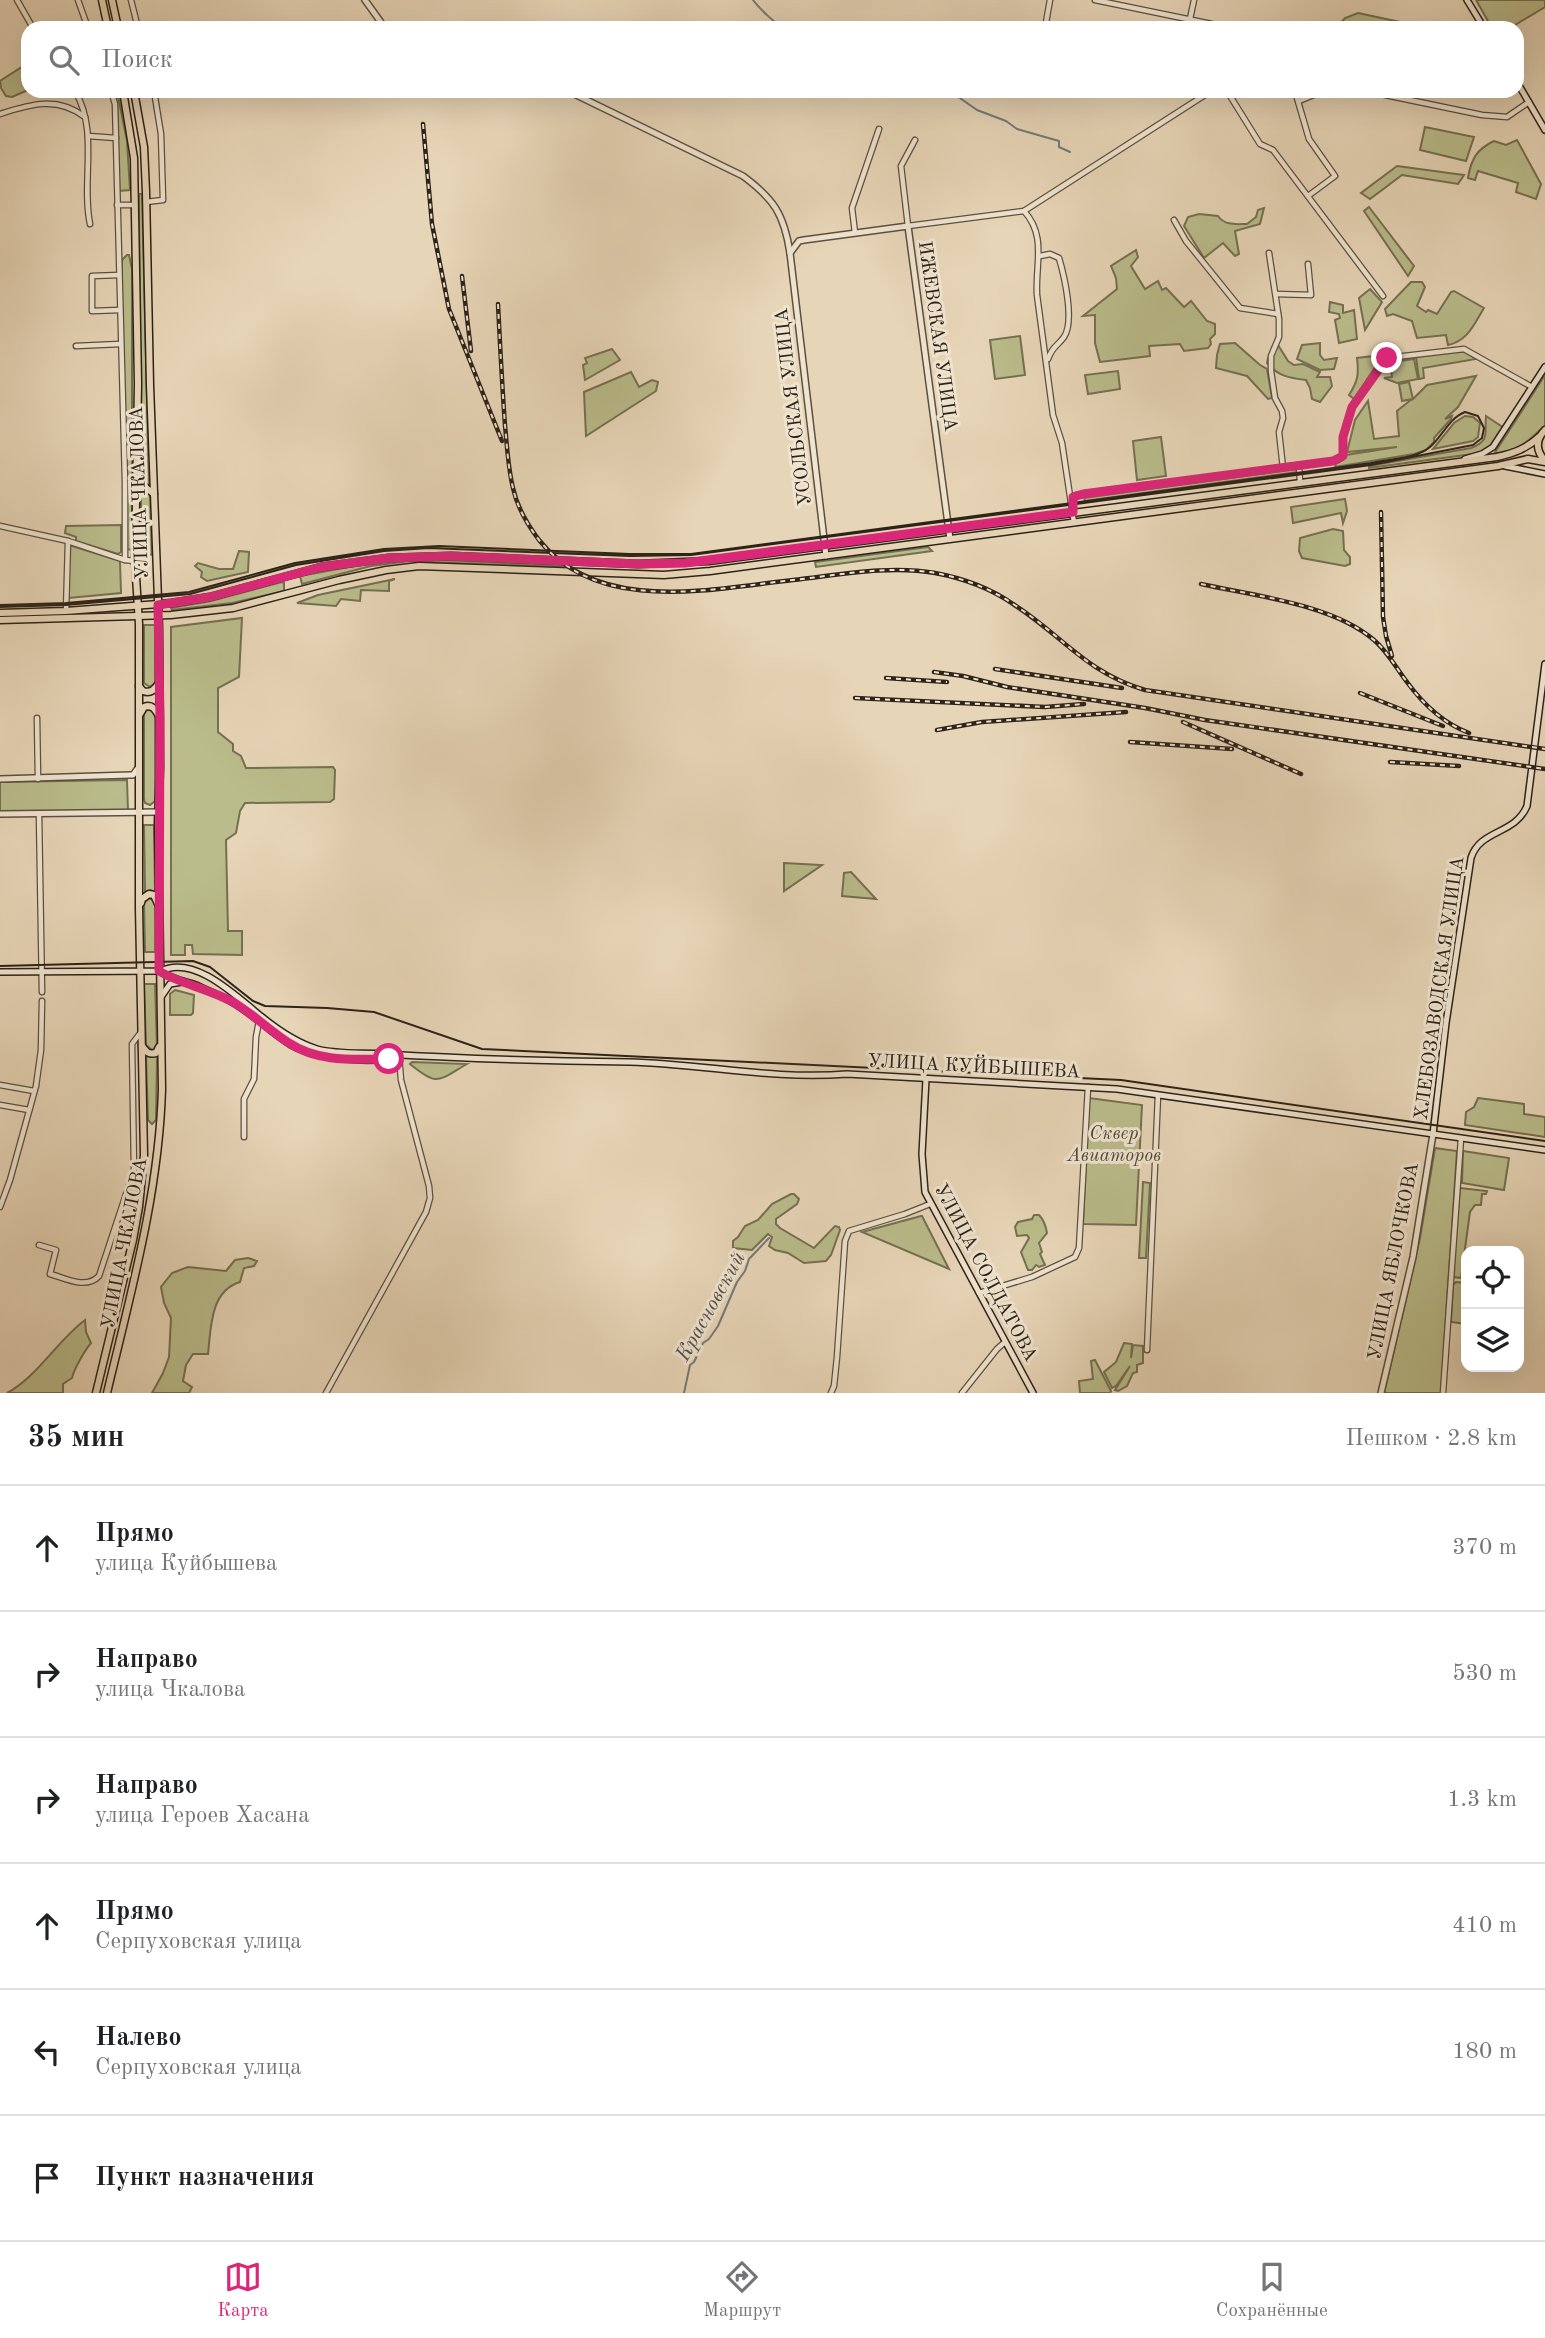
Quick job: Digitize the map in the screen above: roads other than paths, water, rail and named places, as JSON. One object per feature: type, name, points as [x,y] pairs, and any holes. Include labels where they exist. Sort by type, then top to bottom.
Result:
[{"type":"main road","points":[[102,0],[106,21]]},
{"type":"main road","points":[[112,0],[116,21]]},
{"type":"main road","points":[[365,0],[381,21]]},
{"type":"main road","points":[[1467,0],[1480,21]]},
{"type":"main road","points":[[1524,94],[1545,130]]},
{"type":"main road","name":"УЛИЦА ЧКАЛОВА","points":[[96,1393],[133,1240],[143,1177],[138,606],[135,561],[135,205],[134,158],[124,98]]},
{"type":"main road","name":"УЛИЦА ЧКАЛОВА","points":[[107,1393],[143,1243],[155,1177],[161,1121],[158,605],[144,147],[135,98]]},
{"type":"main road","points":[[582,98],[743,176],[772,200],[790,232],[799,241]]},
{"type":"main road","points":[[784,221],[790,253]]},
{"type":"main road","points":[[790,253],[799,241],[908,226]]},
{"type":"main road","name":"ИЖЕВСКАЯ УЛИЦА","points":[[908,226],[950,539]]},
{"type":"main road","name":"УСОЛЬСКАЯ УЛИЦА","points":[[790,253],[826,556]]},
{"type":"main road","points":[[1460,460],[1482,454],[1493,447],[1545,367]]},
{"type":"main road","points":[[0,613],[158,605],[210,597],[321,567],[389,558],[451,556],[663,564],[709,561],[1514,453],[1528,447],[1545,429]]},
{"type":"main road","points":[[1539,437],[1538,448],[1545,462]]},
{"type":"main road","points":[[0,620],[158,615],[233,608],[386,570],[419,566],[664,575],[710,571],[1499,466],[1528,459],[1545,462]]},
{"type":"main road","points":[[1499,466],[1518,467],[1545,474]]},
{"type":"main road","points":[[137,494],[145,487],[154,494]]},
{"type":"main road","points":[[286,576],[290,593]]},
{"type":"main road","name":"ХЛЕБОЗАВОДСКАЯ УЛИЦА","points":[[1433,1134],[1471,858],[1475,847],[1512,826],[1522,817],[1527,806],[1545,664]]},
{"type":"main road","points":[[138,684],[143,691],[148,692],[154,690],[159,683]]},
{"type":"main road","points":[[139,716],[144,708],[151,706],[160,717]]},
{"type":"main road","points":[[0,779],[133,775],[139,765]]},
{"type":"main road","points":[[0,814],[158,812]]},
{"type":"main road","points":[[139,908],[142,899],[149,894],[156,898],[159,905]]},
{"type":"main road","name":"УЛИЦА КУЙБЫШЕВА","points":[[0,972],[160,971],[176,967],[210,977],[233,992],[263,1018],[310,1046],[345,1053],[546,1062],[632,1062],[733,1072],[1088,1087],[1545,1150]]},
{"type":"main road","name":"УЛИЦА КУЙБЫШЕВА","points":[[160,971],[233,1003],[291,1045],[318,1056],[345,1059],[389,1059],[399,1056]]},
{"type":"main road","points":[[160,1000],[170,984],[187,982]]},
{"type":"main road","points":[[141,1045],[147,1053],[152,1054],[156,1053],[161,1045]]},
{"type":"main road","name":"УЛИЦА СОЛДАТОВА","points":[[926,1079],[921,1166],[923,1183],[930,1203],[1033,1393]]},
{"type":"main road","points":[[144,1119],[148,1126],[161,1121]]},
{"type":"main road","name":"УЛИЦА ЯБЛОЧКОВА","points":[[1381,1393],[1413,1257],[1433,1134]]},
{"type":"street","points":[[17,0],[29,21]]},
{"type":"street","points":[[78,0],[86,21]]},
{"type":"street","points":[[131,0],[136,21]]},
{"type":"street","points":[[1046,21],[1050,0]]},
{"type":"street","points":[[1095,0],[1199,21]]},
{"type":"street","points":[[1190,19],[1194,0]]},
{"type":"street","points":[[79,98],[83,105],[88,136],[87,210],[90,224]]},
{"type":"street","points":[[113,98],[125,559]]},
{"type":"street","points":[[146,202],[163,200],[161,134],[155,98]]},
{"type":"street","points":[[908,226],[1024,211],[1200,98]]},
{"type":"street","points":[[1231,98],[1260,144],[1273,150],[1383,296]]},
{"type":"street","points":[[1304,98],[1299,100],[1308,139],[1335,176],[1308,196]]},
{"type":"street","points":[[1400,98],[1482,115],[1507,117],[1529,102]]},
{"type":"street","points":[[0,114],[29,105],[64,104],[86,118]]},
{"type":"street","points":[[855,233],[852,208],[879,128]]},
{"type":"street","points":[[88,136],[116,138]]},
{"type":"street","name":"ИЖЕВСКАЯ УЛИЦА","points":[[908,226],[901,166],[915,140]]},
{"type":"street","points":[[117,205],[135,205]]},
{"type":"street","points":[[1024,211],[1036,230],[1040,256],[1037,296],[1053,415],[1062,443],[1074,523]]},
{"type":"street","points":[[1174,220],[1186,241],[1240,308],[1278,314]]},
{"type":"street","points":[[1269,253],[1276,294],[1279,337],[1274,347],[1271,371],[1273,390],[1283,418],[1279,432],[1283,468]]},
{"type":"street","points":[[1040,256],[1050,254],[1059,258],[1069,320],[1064,337],[1052,348],[1047,360]]},
{"type":"street","points":[[1276,294],[1311,295],[1308,264]]},
{"type":"street","points":[[119,275],[92,276],[92,311],[120,310]]},
{"type":"street","points":[[76,346],[120,344]]},
{"type":"street","points":[[1072,500],[1073,497],[1083,494],[1299,466],[1341,458],[1343,437],[1352,407],[1387,358],[1464,349],[1532,387]]},
{"type":"street","points":[[1299,466],[1300,482]]},
{"type":"street","points":[[0,526],[68,541],[135,561]]},
{"type":"street","points":[[66,611],[68,541]]},
{"type":"street","points":[[37,718],[38,779]]},
{"type":"street","points":[[39,814],[41,992]]},
{"type":"street","points":[[0,1207],[34,1091],[41,1050],[42,1002]]},
{"type":"street","points":[[244,1137],[244,1099],[254,1079],[259,1021]]},
{"type":"street","points":[[39,1245],[56,1250],[50,1274],[86,1283],[96,1279],[106,1257],[134,1170],[133,1041],[141,1032]]},
{"type":"street","points":[[326,1393],[428,1206],[429,1186],[401,1080],[399,1056]]},
{"type":"street","points":[[0,1085],[34,1091]]},
{"type":"street","points":[[979,1293],[1023,1281],[1075,1257],[1079,1248],[1088,1087]]},
{"type":"street","points":[[1147,1350],[1158,1095]]},
{"type":"street","points":[[0,1105],[29,1111]]},
{"type":"street","points":[[1443,1393],[1461,1138]]},
{"type":"street","points":[[134,1170],[143,1177]]},
{"type":"street","points":[[831,1393],[837,1357],[845,1241],[849,1231],[905,1214],[930,1203]]},
{"type":"street","points":[[962,1393],[1005,1342]]},
{"type":"waterway","points":[[753,0],[774,21]]},
{"type":"waterway","points":[[960,98],[977,110],[1006,121],[1017,129],[1059,141],[1059,147],[1070,152]]},
{"type":"waterway","name":"Красновский","points":[[684,1393],[690,1365],[703,1343],[718,1326],[749,1259],[769,1238]]},
{"type":"tram line","points":[[0,605],[66,603],[189,592],[295,563],[384,549],[439,546],[691,554],[1402,458],[1430,447],[1450,423],[1465,412],[1478,416],[1484,428],[1482,438],[1473,445],[1371,465],[691,555],[630,556],[429,548],[384,551],[296,565],[190,594],[66,605],[0,607]]},
{"type":"tram line","points":[[0,966],[193,961],[210,967],[253,1001],[265,1006],[374,1012],[482,1049],[1121,1080],[1545,1141]]},
{"type":"railway","points":[[423,124],[432,224],[449,309],[502,441]]},
{"type":"railway","points":[[462,276],[471,351]]},
{"type":"railway","points":[[498,304],[507,449],[517,502],[539,540],[564,564],[592,579],[624,588],[657,592],[727,588],[864,572],[900,570],[935,573],[985,588],[1004,598],[1090,663],[1145,690],[1545,749]]},
{"type":"railway","points":[[1381,512],[1383,617],[1392,656]]},
{"type":"railway","points":[[1201,584],[1292,603],[1337,618],[1357,628],[1384,650],[1427,705],[1442,718],[1469,733]]},
{"type":"railway","points":[[995,669],[1122,688]]},
{"type":"railway","points":[[934,672],[1205,720],[1545,769]]},
{"type":"railway","points":[[886,678],[947,682]]},
{"type":"railway","points":[[1360,693],[1443,726]]},
{"type":"railway","points":[[855,698],[1045,707],[1084,704]]},
{"type":"railway","points":[[937,730],[982,722],[1126,712]]},
{"type":"railway","points":[[1183,722],[1301,774]]},
{"type":"railway","points":[[1130,742],[1232,749]]},
{"type":"railway","points":[[1390,762],[1459,766]]},
{"type":"park label","name":"Сквер Авиаторов","points":[[1114,1143]]}]
